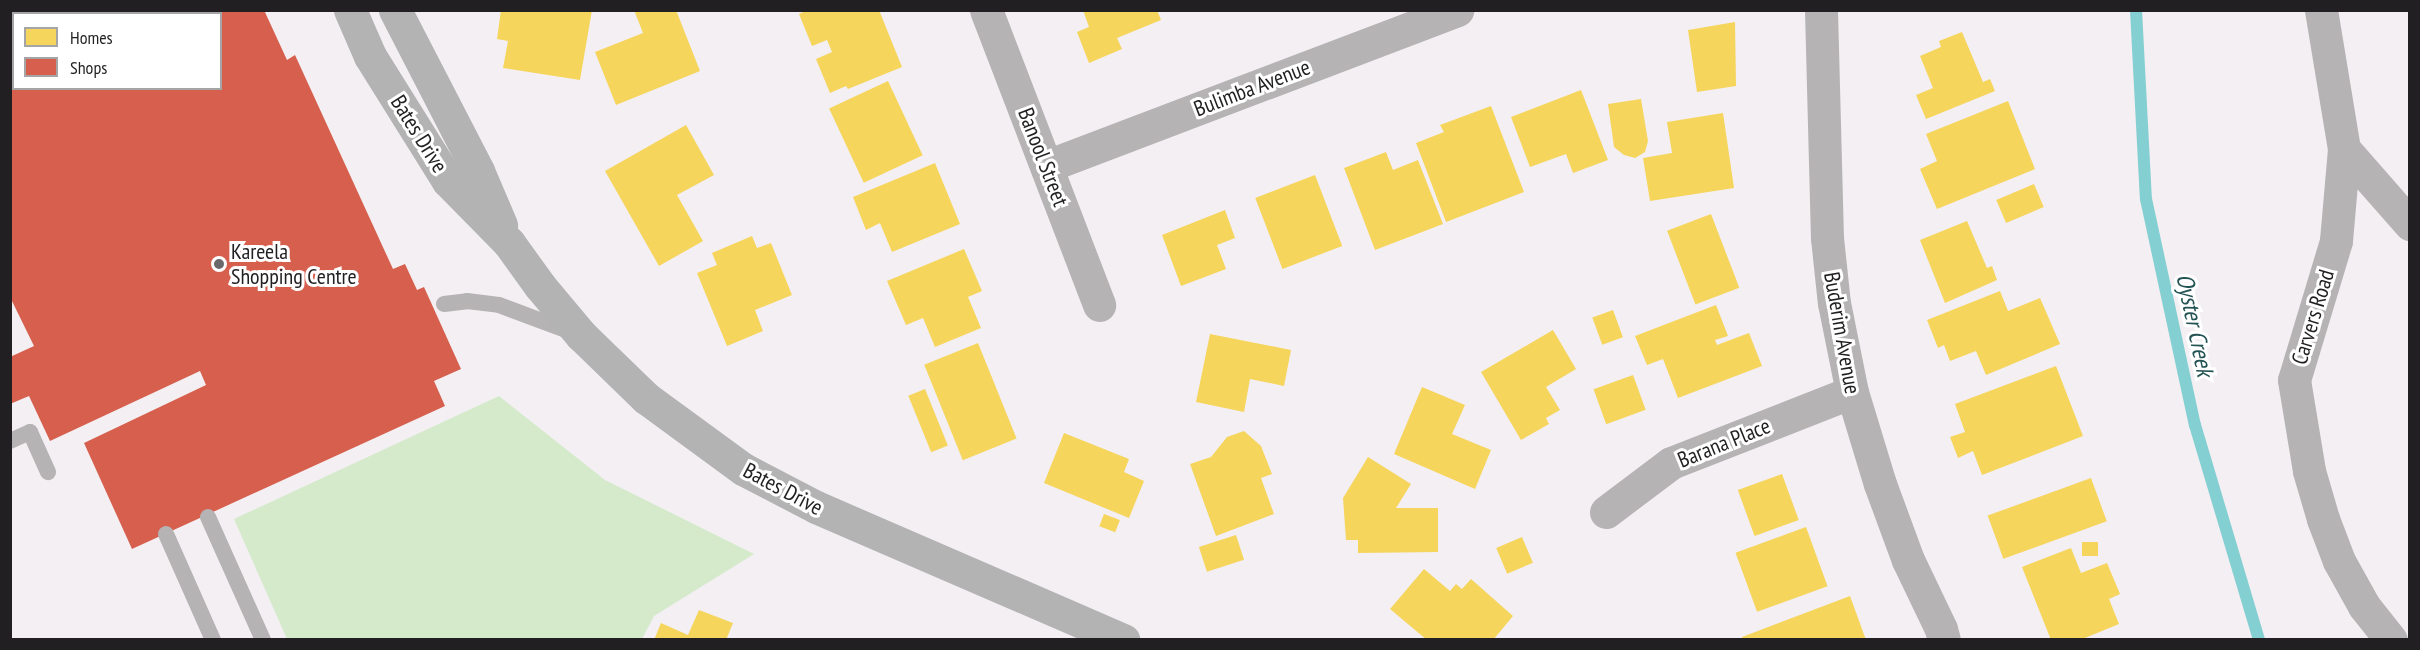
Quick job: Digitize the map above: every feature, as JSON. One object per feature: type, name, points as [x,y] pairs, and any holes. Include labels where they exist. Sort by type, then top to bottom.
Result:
[{"type":"street","name":"Bates Drive","points":[[350,10],[370,56],[448,181],[509,243],[540,286],[581,335],[646,398],[742,470],[879,536],[1123,639]]},
{"type":"street","name":"Bates Drive","points":[[394,10],[478,171],[509,243]]},
{"type":"street","name":"Banool Street","points":[[986,10],[1099,305]]},
{"type":"street","name":"Bulimba Avenue","points":[[1047,166],[1457,10]]},
{"type":"street","name":"Buderim Avenue","points":[[1821,10],[1827,237],[1834,303],[1852,392],[1880,484],[1904,549],[1944,639]]},
{"type":"street","name":"Carvers Road","points":[[2321,10],[2343,149],[2336,241],[2294,380],[2309,471],[2338,561],[2364,606],[2391,639]]},
{"type":"street","points":[[2343,149],[2409,224]]},
{"type":"street","name":"Barana Place","points":[[1606,512],[1671,463],[1852,392]]},
{"type":"lane","points":[[444,304],[467,301],[498,305],[581,335]]},
{"type":"lane","points":[[10,441],[30,432],[48,472]]},
{"type":"lane","points":[[208,516],[263,639]]},
{"type":"lane","points":[[166,534],[213,639]]},
{"type":"green space","points":[[499,396],[605,480],[754,554],[654,616],[642,639],[287,639],[234,519]]},
{"type":"building: Homes","points":[[501,10],[592,10],[580,80],[503,68],[508,41],[497,39]]},
{"type":"building: Homes","points":[[634,10],[676,10],[700,71],[616,105],[595,52],[643,33]]},
{"type":"building: Homes","points":[[807,10],[879,10],[902,67],[848,89],[846,86],[830,93],[816,59],[832,52],[827,40],[812,46],[799,14]]},
{"type":"building: Homes","points":[[1083,10],[1157,10],[1161,20],[1117,38],[1122,49],[1089,63],[1077,32],[1089,27]]},
{"type":"building: Homes","points":[[1735,22],[1736,86],[1697,92],[1688,30]]},
{"type":"building: Homes","points":[[1962,32],[1983,82],[1990,79],[1995,91],[1926,119],[1916,95],[1933,88],[1920,56],[1941,47],[1939,41]]},
{"type":"building: Homes","points":[[888,81],[923,155],[864,183],[829,108]]},
{"type":"building: Homes","points":[[1581,90],[1608,160],[1573,173],[1566,154],[1530,167],[1511,117]]},
{"type":"building: Homes","points":[[1641,99],[1648,141],[1645,152],[1635,158],[1624,155],[1614,147],[1608,104]]},
{"type":"building: Homes","points":[[2008,101],[2035,169],[1937,209],[1920,169],[1937,161],[1926,134]]},
{"type":"building: Homes","points":[[1491,106],[1524,192],[1446,222],[1416,143],[1444,132],[1440,125]]},
{"type":"building: Homes","points":[[1723,113],[1734,188],[1650,201],[1643,158],[1672,153],[1667,122]]},
{"type":"building: Homes","points":[[686,125],[714,175],[677,195],[703,241],[659,266],[605,171]]},
{"type":"building: Homes","points":[[1386,152],[1393,170],[1418,160],[1443,224],[1375,250],[1344,168]]},
{"type":"building: Homes","points":[[935,163],[960,224],[892,252],[880,223],[866,230],[853,197]]},
{"type":"building: Homes","points":[[1315,175],[1342,246],[1282,269],[1255,198]]},
{"type":"building: Homes","points":[[2034,184],[2044,207],[2006,223],[1996,200]]},
{"type":"building: Homes","points":[[1225,210],[1235,238],[1217,245],[1226,269],[1181,286],[1162,235]]},
{"type":"building: Homes","points":[[1711,214],[1739,288],[1695,305],[1667,231]]},
{"type":"building: Homes","points":[[1967,221],[1987,268],[1992,266],[1997,280],[1945,303],[1920,240]]},
{"type":"building: Homes","points":[[752,236],[757,248],[771,243],[792,295],[755,310],[763,331],[727,346],[697,273],[717,265],[712,253]]},
{"type":"building: Homes","points":[[964,249],[982,291],[968,297],[981,328],[935,347],[923,318],[906,325],[887,281]]},
{"type":"building: Homes","points":[[2000,291],[2008,311],[2040,298],[2060,344],[1986,375],[1976,351],[1950,361],[1944,345],[1938,348],[1927,320]]},
{"type":"building: Homes","points":[[1716,305],[1728,336],[1715,340],[1717,345],[1749,333],[1762,366],[1678,398],[1663,359],[1647,365],[1635,336]]},
{"type":"building: Homes","points":[[1613,310],[1623,337],[1602,345],[1592,318]]},
{"type":"building: Homes","points":[[1553,330],[1576,369],[1546,387],[1560,410],[1546,418],[1549,424],[1521,440],[1481,372]]},
{"type":"building: Homes","points":[[1210,334],[1291,350],[1284,386],[1250,379],[1244,412],[1196,402]]},
{"type":"building: Homes","points":[[978,343],[1017,438],[963,460],[924,365]]},
{"type":"building: Homes","points":[[2056,366],[2083,436],[1982,475],[1973,451],[1958,458],[1950,437],[1965,432],[1955,404]]},
{"type":"building: Homes","points":[[1633,375],[1646,410],[1606,424],[1594,389]]},
{"type":"building: Homes","points":[[1422,387],[1465,405],[1452,434],[1491,450],[1475,489],[1394,454]]},
{"type":"building: Homes","points":[[925,389],[948,446],[931,452],[908,396]]},
{"type":"building: Homes","points":[[1244,431],[1261,446],[1272,474],[1261,478],[1274,514],[1216,536],[1190,464],[1211,457],[1227,437]]},
{"type":"building: Homes","points":[[1064,433],[1129,459],[1124,472],[1144,481],[1129,518],[1044,483]]},
{"type":"building: Homes","points":[[1368,457],[1411,484],[1396,508],[1438,508],[1438,552],[1358,553],[1358,540],[1346,540],[1343,498]]},
{"type":"building: Homes","points":[[1782,474],[1799,520],[1755,536],[1738,490]]},
{"type":"building: Homes","points":[[2091,478],[2107,521],[2003,559],[1988,516]]},
{"type":"building: Homes","points":[[1104,514],[1120,520],[1115,532],[1099,526]]},
{"type":"building: Homes","points":[[1806,527],[1828,586],[1757,612],[1736,553]]},
{"type":"building: Homes","points":[[1236,535],[1244,560],[1207,572],[1199,547]]},
{"type":"building: Homes","points":[[1522,537],[1533,563],[1507,574],[1496,548]]},
{"type":"building: Homes","points":[[2082,542],[2098,542],[2098,556],[2082,556]]},
{"type":"building: Homes","points":[[2071,548],[2081,573],[2107,563],[2120,594],[2109,599],[2119,624],[2080,640],[2051,640],[2022,567]]},
{"type":"building: Homes","points":[[1424,569],[1450,591],[1456,584],[1462,589],[1471,579],[1513,616],[1493,640],[1427,640],[1390,609]]},
{"type":"building: Homes","points":[[1850,596],[1866,640],[1743,640],[1742,637]]},
{"type":"building: Homes","points":[[699,610],[733,623],[726,640],[654,640],[661,623],[688,635]]},
{"type":"building: Shops","name":"Kareela Shopping Centre","points":[[10,10],[264,10],[287,60],[295,55],[393,269],[405,264],[417,290],[424,287],[461,369],[434,381],[445,406],[132,549],[84,443],[206,385],[200,371],[50,441],[29,396],[10,404],[10,357],[34,346],[10,297]]},
{"type":"waterway","name":"Oyster Creek","points":[[2136,10],[2146,199],[2195,425],[2259,640]]},
{"type":"place","name":"Kareela Shopping Centre","points":[[219,264]]}]
